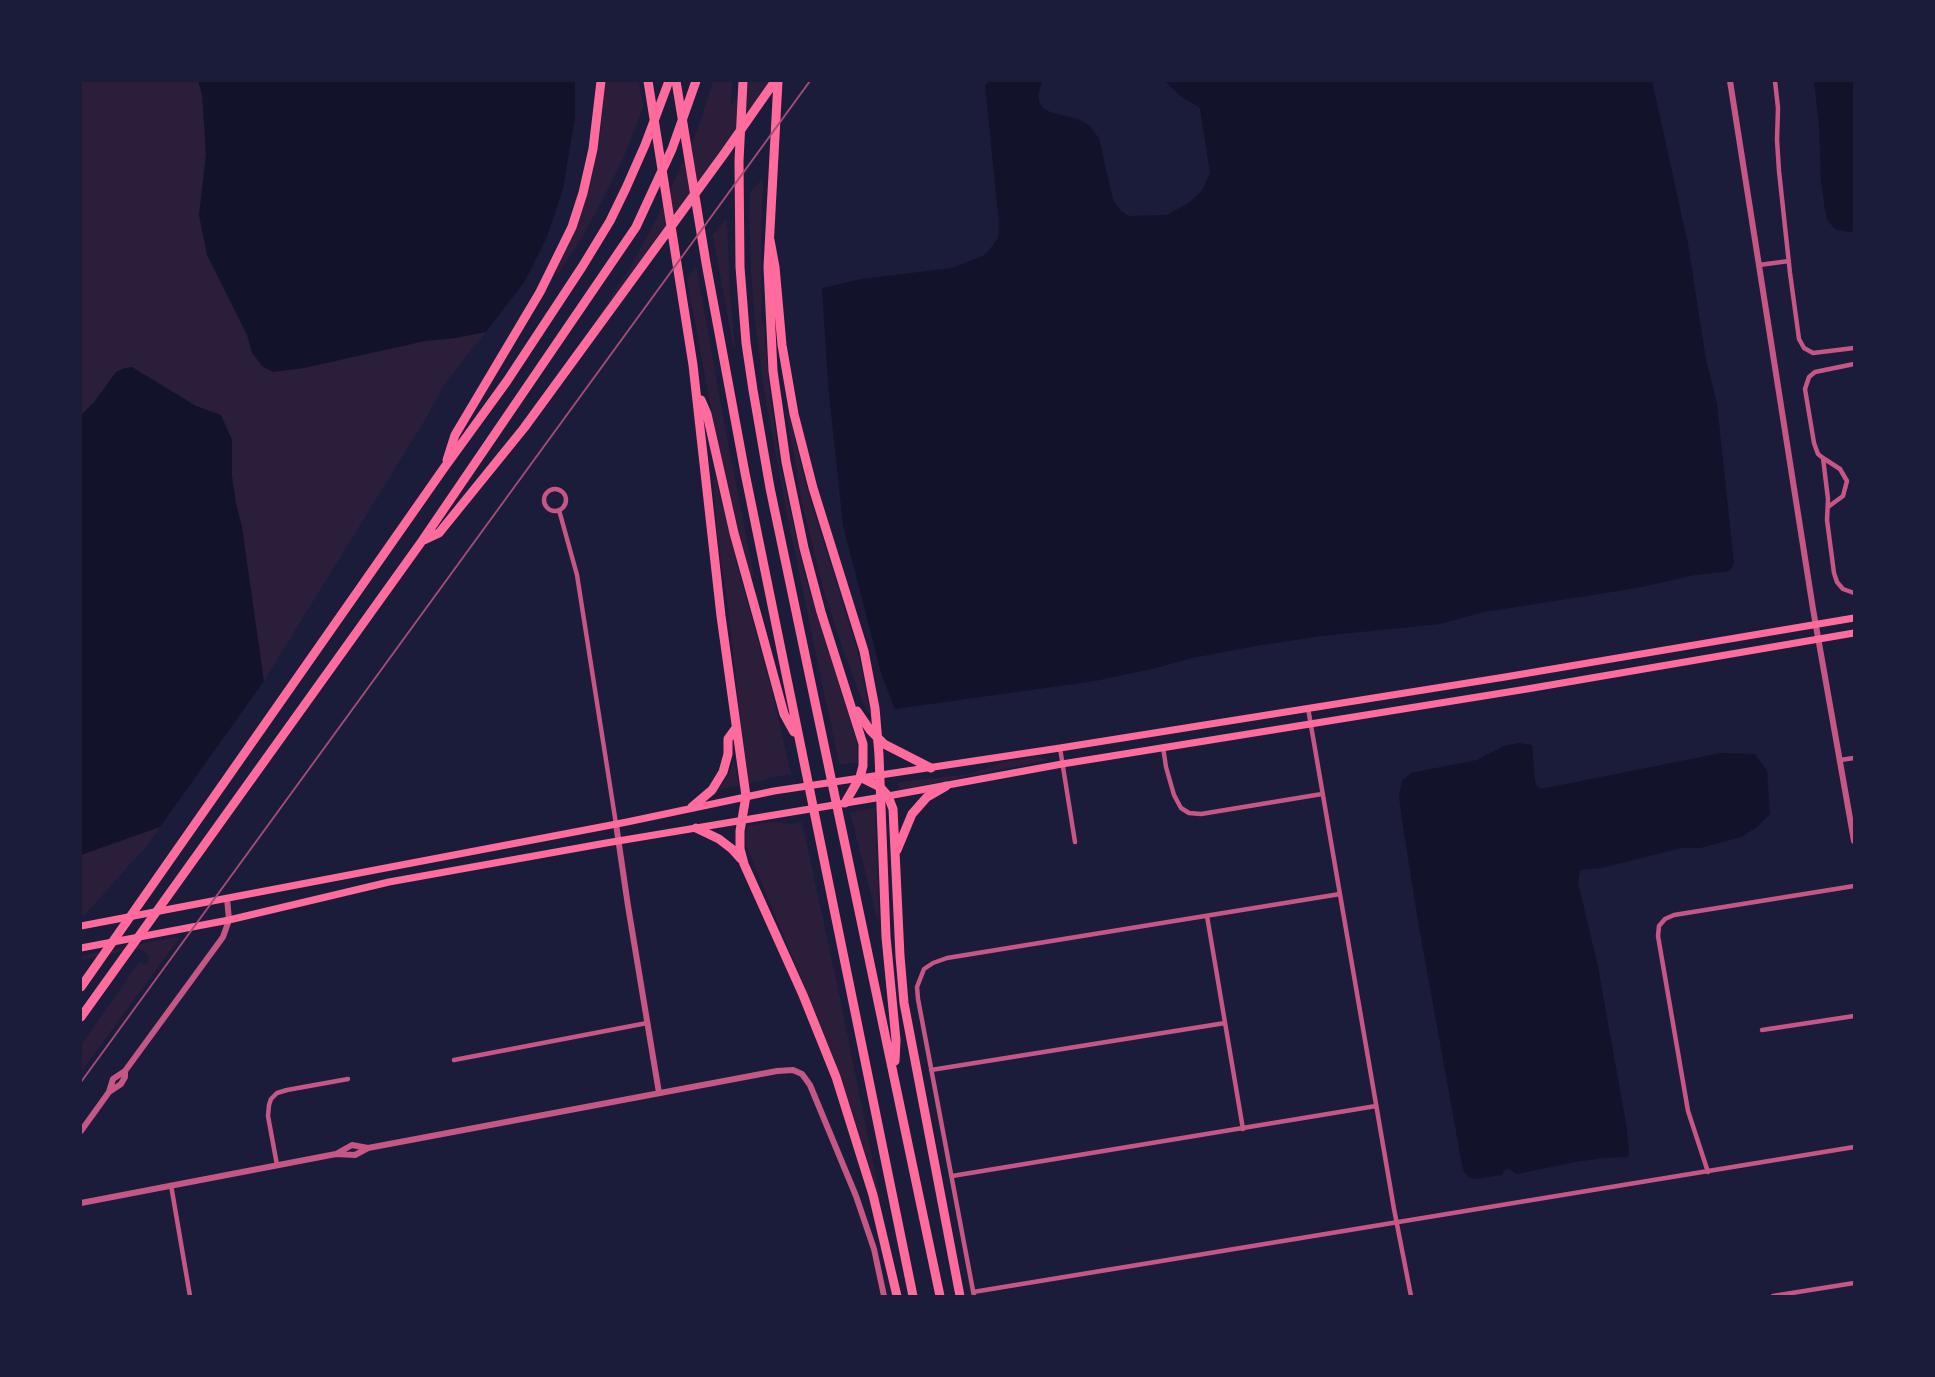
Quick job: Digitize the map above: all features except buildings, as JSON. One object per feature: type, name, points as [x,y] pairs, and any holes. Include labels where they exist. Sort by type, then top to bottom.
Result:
[{"type":"highway","points":[[444,468],[455,435],[540,292],[572,227],[593,149],[601,81]]},
{"type":"highway","points":[[648,81],[696,388],[713,549],[746,796],[740,840],[744,864],[808,1005],[836,1077],[871,1186],[897,1296]]},
{"type":"highway","points":[[81,987],[507,381],[598,241],[626,188],[669,81]]},
{"type":"highway","points":[[676,81],[706,263],[745,474],[913,1296]]},
{"type":"highway","points":[[81,1017],[422,541],[592,295],[636,227],[672,149],[696,81]]},
{"type":"highway","points":[[422,541],[440,533],[524,428],[777,81]]},
{"type":"highway","points":[[777,81],[768,267],[771,342],[786,462],[806,558],[864,751],[860,777],[845,803]]},
{"type":"highway","points":[[742,86],[739,218],[743,311],[753,390],[770,488],[940,1296]]},
{"type":"highway","points":[[770,240],[775,267],[782,345],[794,414],[813,488],[866,658],[875,708],[879,741],[886,937],[897,1040],[894,1073]]},
{"type":"highway","points":[[696,388],[707,414],[740,553],[784,714],[798,740]]},
{"type":"highway","points":[[850,702],[870,730],[884,744],[931,768]]},
{"type":"highway","points":[[692,807],[712,790],[723,772],[727,761],[728,739],[736,728]]},
{"type":"highway","points":[[860,777],[880,787],[888,796],[893,809],[900,956],[907,1023],[960,1296]]},
{"type":"highway","points":[[896,853],[912,814],[927,797],[946,786]]},
{"type":"highway","points":[[696,828],[713,834],[726,843],[744,864]]},
{"type":"main road","points":[[81,926],[616,824],[746,796],[1512,676],[1854,618]]},
{"type":"main road","points":[[81,948],[229,920],[389,882],[617,841],[1163,747],[1527,689],[1854,633]]},
{"type":"main road","points":[[1161,732],[1163,747]]},
{"type":"street","points":[[1731,81],[1816,624],[1854,841]]},
{"type":"street","points":[[1775,81],[1778,108],[1778,160],[1798,332],[1802,344],[1808,351],[1820,353],[1854,348]]},
{"type":"street","points":[[1759,265],[1789,261]]},
{"type":"street","points":[[1828,507],[1843,496],[1847,481],[1840,469],[1823,458],[1816,450],[1805,394],[1806,385],[1809,377],[1818,371],[1854,364]]},
{"type":"street","points":[[1823,458],[1828,507],[1827,520],[1834,573],[1837,582],[1846,591],[1854,593]]},
{"type":"street","points":[[1847,481],[1854,479]]},
{"type":"street","points":[[549,490],[560,490],[565,495],[565,506],[559,510],[552,511],[546,507],[543,500],[549,490]]},
{"type":"street","points":[[559,510],[580,593],[617,841],[659,1093]]},
{"type":"street","points":[[1308,708],[1411,1296]]},
{"type":"street","points":[[1163,747],[1171,787],[1177,802],[1183,810],[1194,814],[1323,794]]},
{"type":"street","points":[[1060,748],[1075,842]]},
{"type":"street","points":[[1840,760],[1854,758]]},
{"type":"street","points":[[1708,1172],[1688,1111],[1658,936],[1661,923],[1674,915],[1854,886]]},
{"type":"street","points":[[1340,894],[947,958],[924,969],[917,994],[974,1294],[1854,1147]]},
{"type":"street","points":[[81,1131],[109,1092],[113,1078],[125,1071],[221,940],[229,920],[226,898]]},
{"type":"street","points":[[1207,916],[1243,1129]]},
{"type":"street","points":[[1762,1030],[1854,1016]]},
{"type":"street","points":[[454,1060],[647,1023]]},
{"type":"street","points":[[931,1070],[1225,1023]]},
{"type":"street","points":[[81,1203],[336,1154],[355,1155],[368,1148],[782,1070],[793,1070],[802,1074],[813,1090],[856,1196],[874,1249],[884,1296]]},
{"type":"street","points":[[277,1165],[268,1113],[271,1099],[282,1091],[348,1079]]},
{"type":"street","points":[[952,1176],[1376,1106]]},
{"type":"street","points":[[336,1154],[352,1145],[368,1148]]},
{"type":"street","points":[[171,1185],[190,1296]]},
{"type":"street","points":[[1773,1296],[1854,1283]]},
{"type":"shaded area","points":[[81,81],[574,81],[486,332],[445,383],[428,415],[264,681],[149,843],[85,915],[81,916]]},
{"type":"shaded area","points":[[198,81],[575,81],[575,117],[563,189],[547,237],[525,281],[486,332],[425,341],[304,368],[273,372],[263,367],[252,353],[247,335],[207,255],[199,215],[206,154],[202,95]]},
{"type":"shaded area","points":[[605,81],[639,81],[643,108],[623,159],[605,195],[583,236],[558,274],[556,272],[575,230],[592,177],[601,129]]},
{"type":"shaded area","points":[[713,81],[732,81],[731,105],[749,81],[768,81],[768,84],[591,328],[632,264],[657,218],[697,131]]},
{"type":"shaded area","points":[[991,81],[1041,81],[1038,95],[1043,108],[1078,119],[1090,126],[1099,138],[1113,200],[1121,211],[1129,216],[1166,215],[1189,203],[1203,189],[1210,173],[1200,108],[1179,95],[1165,81],[1652,81],[1688,244],[1706,360],[1717,404],[1734,563],[1730,571],[1695,575],[1637,588],[1484,612],[1440,624],[1321,636],[1256,646],[1192,658],[1095,681],[895,709],[881,673],[843,525],[828,384],[822,288],[862,279],[952,268],[983,256],[990,249],[998,238],[999,223],[985,85]]},
{"type":"shaded area","points":[[1814,81],[1854,81],[1854,231],[1835,229],[1828,221],[1825,211]]},
{"type":"shaded area","points":[[763,178],[761,320],[764,323],[780,466],[806,579],[857,742],[857,763],[839,764],[789,525],[764,391],[755,323],[749,212],[750,192]]},
{"type":"shaded area","points":[[727,218],[735,347],[733,347],[713,235]]},
{"type":"shaded area","points":[[696,265],[754,576],[750,577],[718,446],[687,279]]},
{"type":"shaded area","points":[[132,367],[196,406],[221,415],[232,440],[232,476],[242,527],[264,681],[160,827],[81,855],[81,415],[94,402],[116,372]]},
{"type":"shaded area","points":[[787,414],[789,414],[806,485],[858,652],[871,717],[862,701],[823,588],[802,503]]},
{"type":"shaded area","points":[[716,479],[772,691],[791,774],[749,783],[729,613],[717,535],[713,480]]},
{"type":"shaded area","points":[[1519,743],[1532,745],[1535,781],[1541,789],[1721,753],[1755,754],[1767,771],[1770,814],[1757,827],[1741,837],[1700,848],[1681,848],[1601,868],[1580,870],[1578,883],[1597,962],[1627,1129],[1629,1155],[1628,1157],[1575,1162],[1517,1174],[1509,1169],[1504,1170],[1502,1175],[1475,1179],[1469,1177],[1463,1170],[1419,927],[1399,795],[1402,781],[1411,773],[1477,760],[1504,746]]},
{"type":"shaded area","points":[[1037,756],[1049,760],[899,790],[898,782],[970,774],[1004,762]]},
{"type":"shaded area","points":[[734,759],[739,786],[718,790],[728,776]]},
{"type":"shaded area","points":[[875,808],[878,882],[879,926],[850,813]]},
{"type":"shaded area","points":[[769,822],[791,824],[802,822],[881,1201],[878,1202],[859,1132],[833,1056],[747,847],[745,837],[748,826]]},
{"type":"shaded area","points":[[176,937],[178,940],[81,1072],[81,1045],[139,962],[147,965],[149,956],[142,950],[135,949],[81,960],[81,956]]},
{"type":"railway","points":[[81,1082],[810,81]]}]
